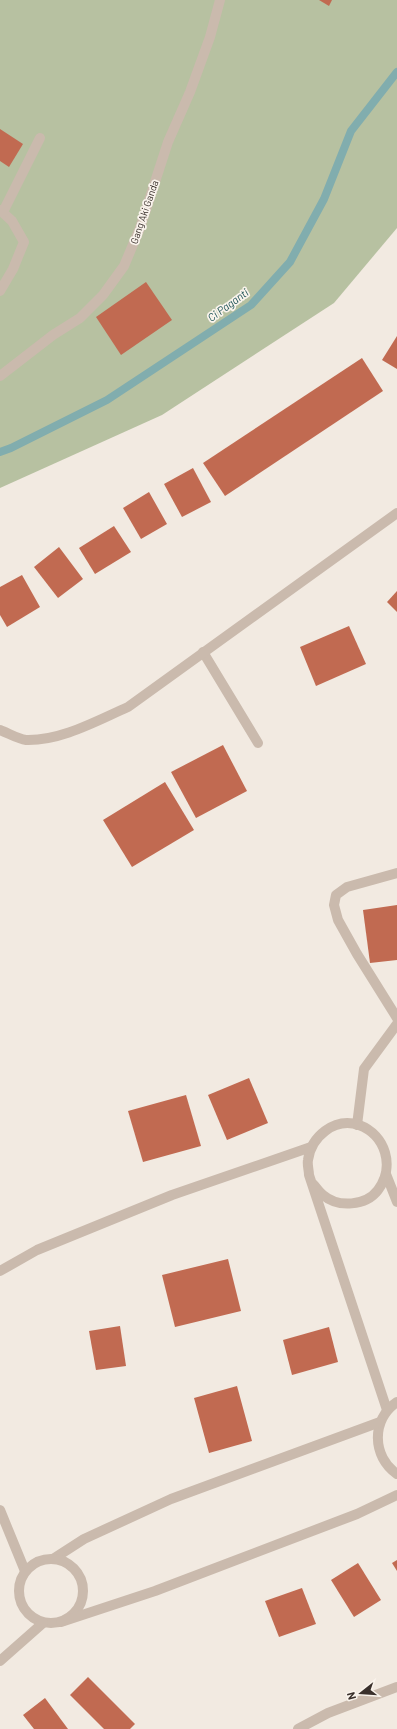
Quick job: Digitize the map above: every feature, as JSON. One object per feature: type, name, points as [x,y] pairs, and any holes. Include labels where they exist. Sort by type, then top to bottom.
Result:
[{"type":"street","name":"Gang Aki Ganda","points":[[0,376],[53,335],[80,318],[103,294],[124,266],[140,228],[168,142],[190,92],[210,37],[220,0]]},
{"type":"street","points":[[0,291],[13,269],[24,242],[12,222],[1,211],[40,138]]},
{"type":"street","points":[[0,730],[25,740],[52,737],[81,727],[128,707],[397,513]]},
{"type":"street","points":[[204,652],[258,743]]},
{"type":"street","points":[[397,873],[347,887],[336,895],[334,905],[338,920],[357,954],[397,1018]]},
{"type":"street","points":[[357,1125],[364,1069],[397,1024]]},
{"type":"street","points":[[313,1184],[323,1195],[335,1202],[343,1204],[357,1203],[365,1200],[377,1191],[386,1174],[387,1157],[384,1146],[370,1130],[357,1125],[340,1124],[327,1129],[319,1136],[311,1147],[307,1161],[309,1175],[387,1410]]},
{"type":"street","points":[[0,1271],[37,1250],[172,1195],[311,1147]]},
{"type":"street","points":[[386,1174],[397,1202]]},
{"type":"street","points":[[397,1402],[387,1410],[380,1422],[377,1442],[381,1456],[385,1463],[397,1474]]},
{"type":"street","points":[[53,1559],[84,1539],[171,1499],[380,1422]]},
{"type":"street","points":[[61,1622],[72,1616],[80,1606],[83,1595],[82,1585],[75,1570],[64,1562],[53,1559],[41,1560],[31,1565],[25,1571],[19,1585],[19,1597],[28,1614],[43,1623],[50,1624],[61,1622],[162,1588],[357,1514],[397,1495]]},
{"type":"street","points":[[0,1510],[25,1571]]},
{"type":"street","points":[[0,1661],[43,1623]]},
{"type":"street","points":[[298,1729],[328,1713],[397,1687]]},
{"type":"green space","points":[[0,0],[397,0],[397,228],[334,303],[162,415],[0,488]]},
{"type":"building","points":[[319,0],[332,0],[329,6]]},
{"type":"building","points":[[0,129],[23,144],[9,167],[0,161]]},
{"type":"building","points":[[146,282],[172,320],[121,355],[96,317]]},
{"type":"building","points":[[397,336],[397,369],[382,360]]},
{"type":"building","points":[[362,358],[383,391],[225,496],[203,463]]},
{"type":"building","points":[[193,468],[211,502],[182,517],[164,484]]},
{"type":"building","points":[[149,492],[167,524],[141,539],[123,508]]},
{"type":"building","points":[[114,526],[131,552],[95,574],[79,548]]},
{"type":"building","points":[[59,547],[83,579],[58,598],[34,567]]},
{"type":"building","points":[[22,575],[40,607],[7,627],[0,615],[0,587]]},
{"type":"building","points":[[397,591],[397,612],[387,602]]},
{"type":"building","points":[[349,626],[366,664],[316,686],[300,647]]},
{"type":"building","points":[[223,745],[247,791],[196,818],[171,772]]},
{"type":"building","points":[[165,782],[194,830],[132,867],[103,820]]},
{"type":"building","points":[[397,905],[397,960],[370,963],[363,910]]},
{"type":"building","points":[[249,1078],[268,1123],[227,1140],[208,1095]]},
{"type":"building","points":[[186,1095],[201,1146],[143,1162],[128,1111]]},
{"type":"building","points":[[228,1259],[241,1311],[175,1327],[162,1275]]},
{"type":"building","points":[[120,1326],[126,1366],[96,1370],[89,1331]]},
{"type":"building","points":[[329,1327],[338,1362],[292,1375],[283,1340]]},
{"type":"building","points":[[237,1386],[252,1441],[209,1453],[194,1398]]},
{"type":"building","points":[[397,1560],[397,1571],[392,1563]]},
{"type":"building","points":[[358,1563],[381,1600],[354,1617],[331,1580]]},
{"type":"building","points":[[302,1588],[316,1624],[279,1637],[265,1601]]},
{"type":"building","points":[[88,1677],[135,1724],[130,1729],[104,1729],[70,1695]]},
{"type":"building","points":[[45,1698],[68,1729],[34,1729],[23,1715]]},
{"type":"waterway","name":"Ci Paganti","points":[[0,452],[11,448],[107,400],[251,305],[290,262],[324,199],[351,131],[397,72]]}]
